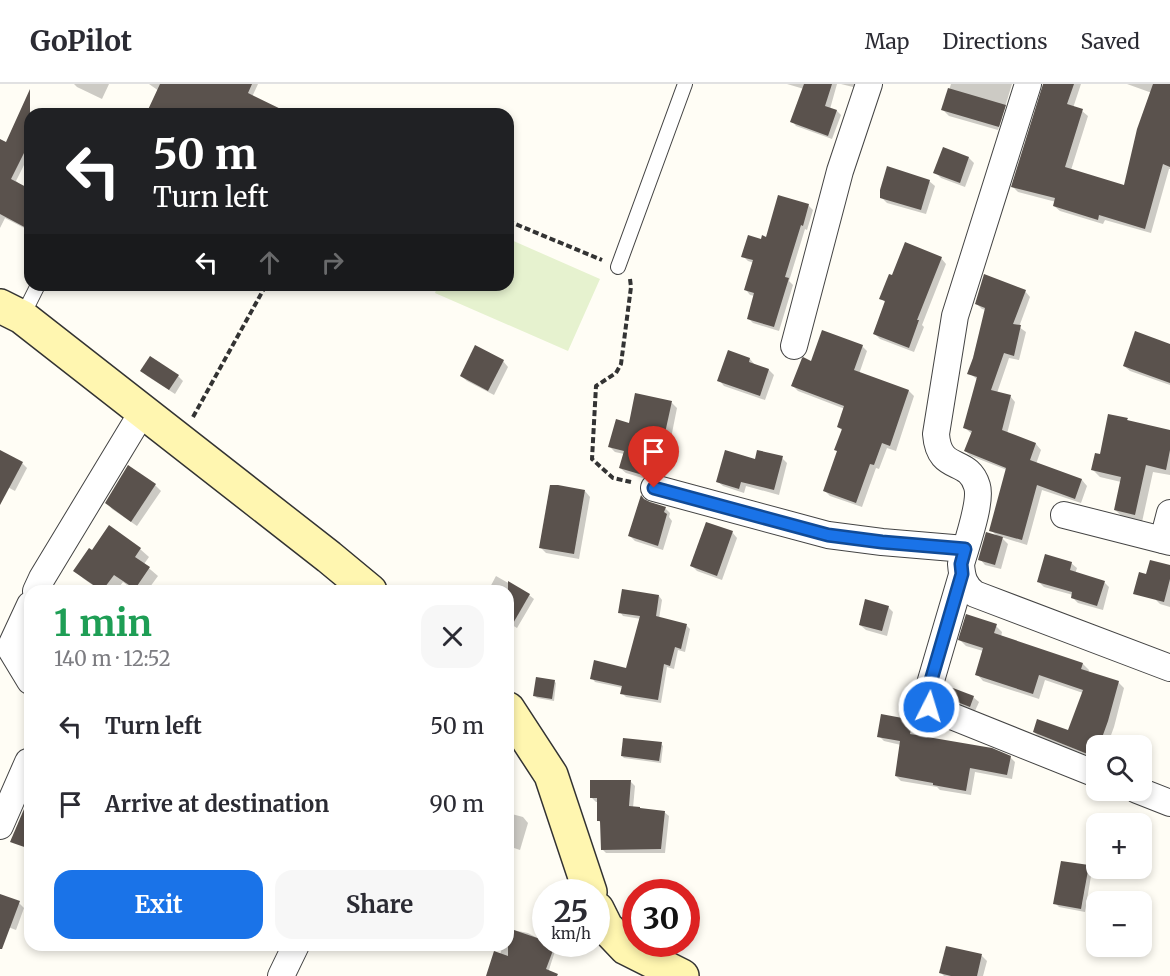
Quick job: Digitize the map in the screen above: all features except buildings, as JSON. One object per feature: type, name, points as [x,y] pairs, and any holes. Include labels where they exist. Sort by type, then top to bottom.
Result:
[{"type":"street","points":[[794,346],[840,171],[869,84]]},
{"type":"street","points":[[1028,84],[955,316],[936,434],[940,453],[945,459],[966,469],[977,487],[978,501],[961,564],[964,583],[975,594],[1170,668]]},
{"type":"street","points":[[11,312],[143,411],[363,585]]},
{"type":"street","points":[[39,585],[143,411]]},
{"type":"street","points":[[654,488],[828,535],[965,549]]},
{"type":"street","points":[[1064,515],[1167,541],[1170,513]]},
{"type":"street","points":[[962,574],[927,694],[926,700],[929,707],[1086,770]]},
{"type":"street","points":[[24,618],[10,648],[24,671]]},
{"type":"street","points":[[514,718],[551,775],[586,879]]},
{"type":"street","points":[[0,826],[24,771]]},
{"type":"street","points":[[1152,796],[1170,803]]},
{"type":"street","points":[[610,931],[626,948],[682,976]]},
{"type":"street","points":[[280,976],[293,951]]},
{"type":"lane","points":[[618,267],[685,84]]},
{"type":"lane","points":[[11,312],[32,291]]},
{"type":"path","points":[[514,224],[618,267],[628,275],[631,287],[621,364],[616,373],[596,386],[592,459],[613,478],[654,488]]},
{"type":"path","points":[[171,433],[191,422],[263,291]]},
{"type":"green space","points":[[514,241],[600,279],[568,351],[435,293],[436,291],[514,291]]},
{"type":"route","points":[[654,488],[828,535],[965,549],[961,564],[962,574],[927,694],[926,700],[929,707]]}]
